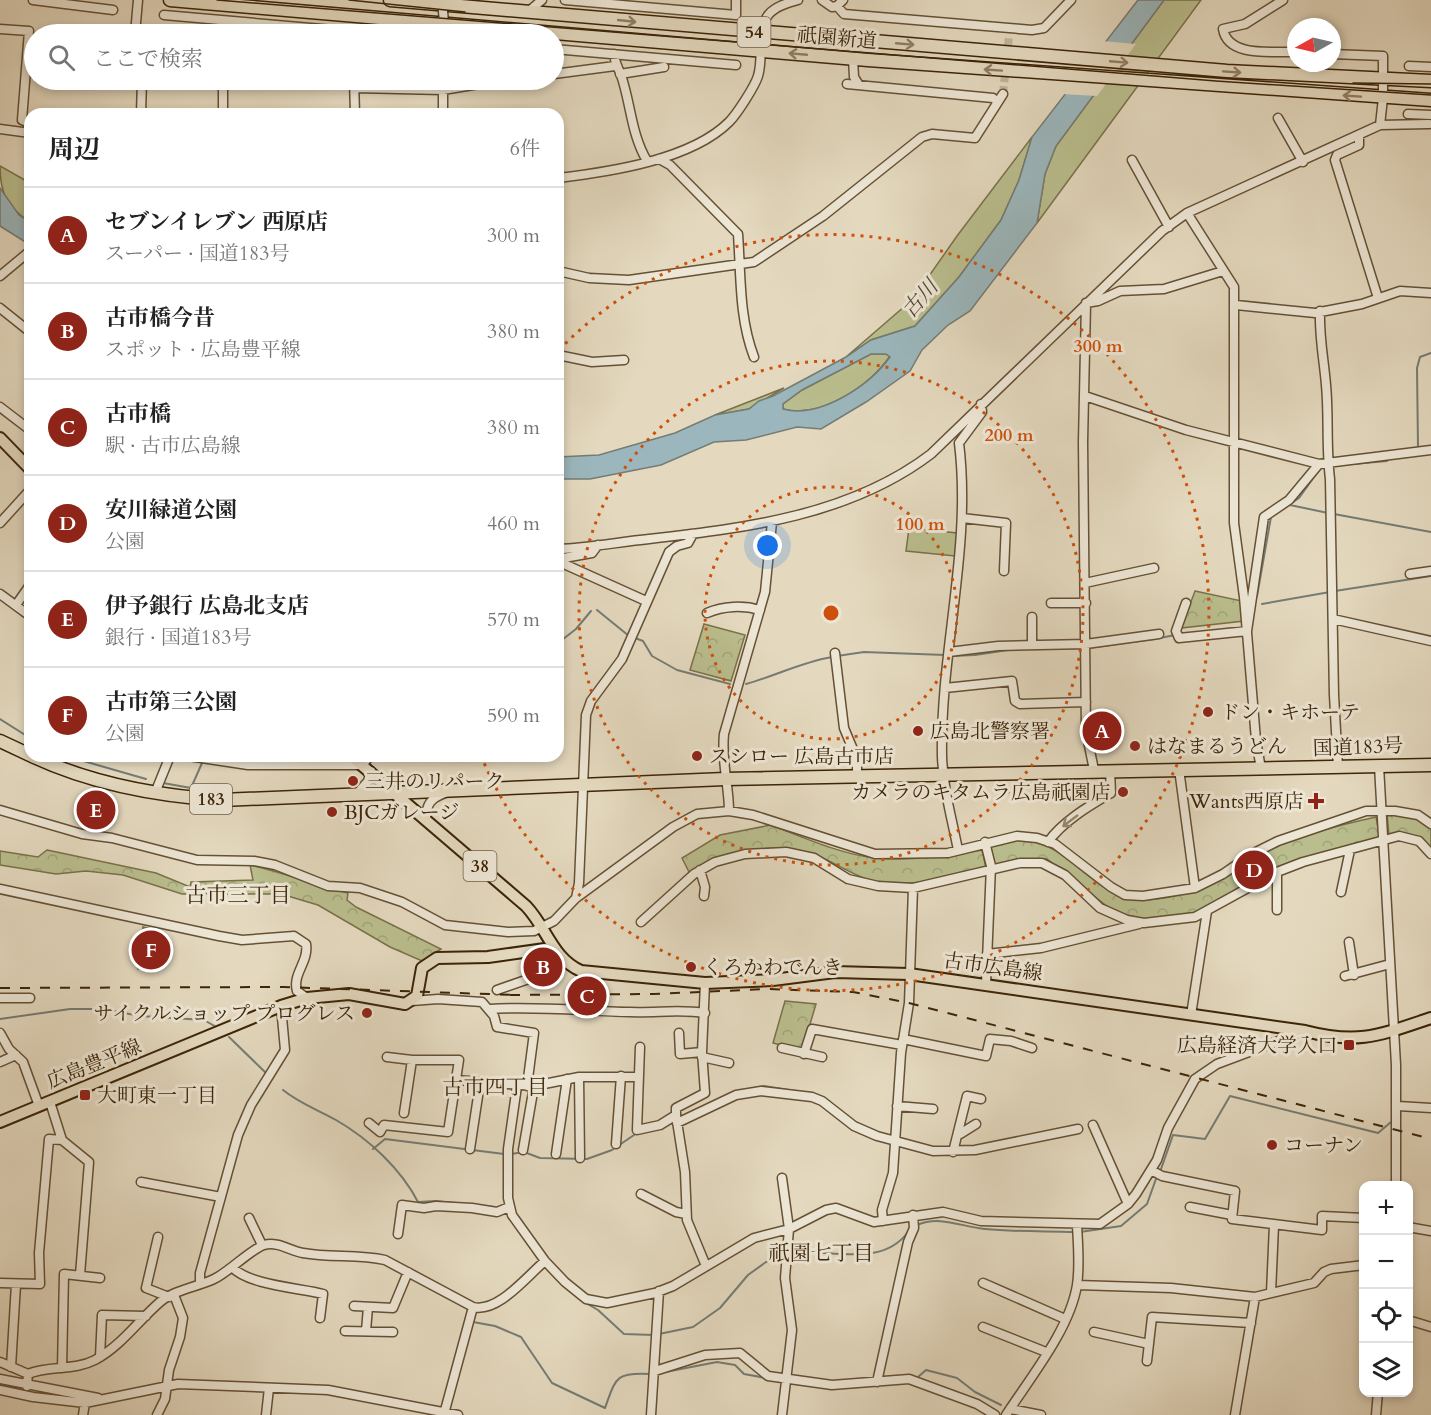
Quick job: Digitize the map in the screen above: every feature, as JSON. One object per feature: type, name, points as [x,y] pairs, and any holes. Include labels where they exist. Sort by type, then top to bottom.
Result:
[{"type":"highway","name":"祇園新道","points":[[170,0],[367,18],[406,24]]},
{"type":"highway","name":"祇園新道","points":[[390,0],[443,2],[669,25],[1174,66],[1382,80],[1431,81]]},
{"type":"highway","name":"祇園新道","points":[[564,35],[1051,74],[1431,100]]},
{"type":"highway","name":"国道183号","points":[[0,741],[24,752]]},
{"type":"highway","name":"国道183号","points":[[48,762],[82,776],[155,793],[222,800],[725,779],[1431,765]]},
{"type":"main road","points":[[0,438],[24,463]]},
{"type":"main road","points":[[358,762],[396,794]]},
{"type":"main road","name":"38","points":[[396,794],[526,906],[544,928],[552,948]]},
{"type":"main road","points":[[412,1001],[417,996],[422,968],[429,961],[437,958],[488,957],[552,948]]},
{"type":"main road","name":"古市広島線","points":[[552,948],[571,967],[580,971],[705,983],[773,980],[835,972],[909,974],[1305,1031],[1336,1039],[1353,1039],[1431,1018]]},
{"type":"main road","name":"広島豊平線","points":[[0,1122],[281,1006],[307,998],[349,994],[395,1004],[412,1001]]},
{"type":"street","points":[[35,0],[113,10]]},
{"type":"street","points":[[136,24],[138,0]]},
{"type":"street","points":[[529,11],[542,0]]},
{"type":"street","points":[[565,0],[736,15],[736,0]]},
{"type":"street","points":[[564,177],[615,171],[659,159],[717,132],[730,121],[758,76],[763,32],[768,15],[777,8],[798,0]]},
{"type":"street","points":[[822,0],[832,7],[840,3],[844,14],[1009,32],[1044,28],[1071,0]]},
{"type":"street","points":[[1283,0],[1245,24],[1223,29],[1231,45],[1244,50],[1287,52]]},
{"type":"street","points":[[443,2],[445,24]]},
{"type":"street","points":[[227,6],[238,22]]},
{"type":"street","points":[[659,10],[669,25]]},
{"type":"street","points":[[164,15],[263,24]]},
{"type":"street","points":[[362,24],[367,18]]},
{"type":"street","points":[[0,29],[24,31]]},
{"type":"street","points":[[671,59],[688,45]]},
{"type":"street","points":[[564,50],[736,65]]},
{"type":"street","points":[[614,54],[627,106],[641,150],[647,161]]},
{"type":"street","points":[[1341,54],[1383,56],[1383,98],[1380,125]]},
{"type":"street","points":[[853,59],[854,77],[860,86]]},
{"type":"street","points":[[1409,66],[1431,67]]},
{"type":"street","points":[[564,73],[664,67]]},
{"type":"street","points":[[564,272],[589,278],[629,280],[754,262],[823,216],[922,137],[932,134],[975,138],[1001,98],[848,84]]},
{"type":"street","points":[[24,90],[22,120],[24,121]]},
{"type":"street","points":[[141,108],[142,90]]},
{"type":"street","points":[[223,90],[223,108]]},
{"type":"street","points":[[354,90],[355,108]]},
{"type":"street","points":[[443,90],[443,108]]},
{"type":"street","points":[[1408,114],[1430,119]]},
{"type":"street","points":[[1278,117],[1303,162]]},
{"type":"street","points":[[564,548],[693,534],[772,522],[830,506],[906,473],[931,454],[1086,303],[1169,226],[1187,213],[1380,125],[1430,119]]},
{"type":"street","points":[[0,129],[24,132]]},
{"type":"street","points":[[1359,136],[1359,145],[1337,155],[1335,160],[1378,298]]},
{"type":"street","points":[[659,159],[670,165],[734,227],[738,234],[746,335],[754,357]]},
{"type":"street","points":[[1132,160],[1169,226]]},
{"type":"street","points":[[1187,213],[1234,287],[1236,305],[1233,346],[1234,524],[1247,631],[1248,669],[1262,769]]},
{"type":"street","points":[[0,276],[24,256]]},
{"type":"street","points":[[1086,303],[1098,302],[1120,291],[1164,289],[1223,271]]},
{"type":"street","points":[[1236,305],[1301,312],[1320,311],[1400,291],[1431,293]]},
{"type":"street","points":[[1086,303],[1083,442],[1086,731],[1094,770]]},
{"type":"street","points":[[0,308],[24,327]]},
{"type":"street","points":[[1320,311],[1320,348],[1327,387],[1324,463],[1333,619],[1338,767]]},
{"type":"street","points":[[564,356],[592,362],[624,360]]},
{"type":"street","points":[[1085,396],[1186,430],[1324,463],[1431,450]]},
{"type":"street","points":[[958,850],[944,775],[945,688],[962,518],[963,478],[959,443],[982,412],[981,404]]},
{"type":"street","points":[[0,407],[24,425]]},
{"type":"street","points":[[1247,631],[1264,517],[1289,500],[1324,463]]},
{"type":"street","points":[[0,523],[24,497]]},
{"type":"street","points":[[962,518],[1006,524],[1004,571]]},
{"type":"street","points":[[729,811],[729,788],[725,779],[724,734],[760,610],[766,580],[772,522]]},
{"type":"street","points":[[576,898],[589,708],[622,659],[669,552],[677,546],[688,543],[693,534]]},
{"type":"street","points":[[564,558],[592,553],[598,544]]},
{"type":"street","points":[[564,564],[646,601]]},
{"type":"street","points":[[1085,584],[1154,568]]},
{"type":"street","points":[[1410,574],[1431,571]]},
{"type":"street","points":[[0,594],[24,611]]},
{"type":"street","points":[[16,605],[24,594]]},
{"type":"street","points":[[1051,603],[1086,603]]},
{"type":"street","points":[[1186,603],[1178,634],[1247,631]]},
{"type":"street","points":[[707,613],[719,608],[751,607],[760,610]]},
{"type":"street","points":[[1032,617],[1032,645]]},
{"type":"street","points":[[1333,619],[1431,641]]},
{"type":"street","points":[[949,656],[1032,645],[1086,648],[1159,634]]},
{"type":"street","points":[[836,656],[844,728],[857,759],[857,776]]},
{"type":"street","points":[[945,688],[1012,681],[1015,701],[1020,704],[1086,702]]},
{"type":"street","points":[[155,793],[168,762]]},
{"type":"street","points":[[228,762],[248,765],[366,768]]},
{"type":"street","points":[[355,796],[368,781],[368,762]]},
{"type":"street","points":[[1379,766],[1398,1106],[1396,1181]]},
{"type":"street","points":[[1179,769],[1195,888]]},
{"type":"street","points":[[1048,842],[1055,832],[1073,818],[1111,794],[1110,770]]},
{"type":"street","points":[[426,819],[427,806],[433,798],[451,790]]},
{"type":"street","points":[[0,810],[82,834],[112,838],[197,860],[254,861],[275,865],[328,886],[360,888],[402,902],[445,925],[508,932],[544,928],[576,898],[673,827],[697,814],[729,811],[753,815],[875,854],[898,856],[958,850],[1017,836],[1055,844],[1111,888],[1125,895],[1152,895],[1195,888],[1278,841],[1366,811],[1381,810],[1418,815],[1431,824]]},
{"type":"street","points":[[987,954],[1041,948],[1144,923],[1172,921],[1207,911],[1277,872],[1399,836],[1419,842],[1431,854]]},
{"type":"street","points":[[985,843],[991,866],[989,870],[986,984]]},
{"type":"street","points":[[1341,892],[1350,850]]},
{"type":"street","points":[[641,922],[700,870],[715,862],[745,854],[786,852],[814,858],[848,879],[878,886],[913,888],[1020,863],[1042,863],[1065,875],[1101,908],[1127,920],[1144,923]]},
{"type":"street","points":[[700,870],[704,880],[704,896]]},
{"type":"street","points":[[1277,872],[1277,910]]},
{"type":"street","points":[[883,1221],[882,1210],[893,1173],[903,1042],[911,981],[909,974],[913,888]]},
{"type":"street","points":[[0,889],[219,936],[242,939],[294,936],[306,944],[308,954],[295,981],[297,991],[307,998]]},
{"type":"street","points":[[1191,1015],[1207,911]]},
{"type":"street","points":[[1349,942],[1354,975]]},
{"type":"street","points":[[497,990],[537,976],[530,952]]},
{"type":"street","points":[[1345,976],[1390,964]]},
{"type":"street","points":[[705,983],[702,1055],[705,1094],[676,1108],[676,1119],[685,1172],[686,1214],[706,1266]]},
{"type":"street","points":[[0,998],[30,998]]},
{"type":"street","points":[[412,1001],[482,1002],[490,1009],[497,1028],[534,1033],[523,1150]]},
{"type":"street","points":[[200,1284],[200,1273],[243,1125],[251,1105],[285,1050],[281,1006]]},
{"type":"street","points":[[490,1009],[585,1009],[634,1012],[684,1010],[705,1013]]},
{"type":"street","points":[[804,1053],[812,1029],[986,1056],[990,1039],[1011,1041],[1032,1048]]},
{"type":"street","points":[[517,1086],[508,1149],[509,1207],[521,1230],[545,1262],[586,1299],[607,1303],[659,1292],[754,1238],[789,1229],[812,1215],[836,1208],[874,1222],[943,1212],[981,1221],[1100,1224],[1128,1204],[1151,1170],[1168,1128],[1195,1079],[1217,1064],[1305,1031]]},
{"type":"street","points":[[0,1033],[23,1062],[39,1106]]},
{"type":"street","points":[[679,1033],[680,1054],[702,1055],[729,1063]]},
{"type":"street","points":[[640,1047],[637,1130],[660,1125],[736,1095],[761,1090],[812,1097],[822,1101],[854,1126],[933,1151],[975,1150],[1077,1129]]},
{"type":"street","points":[[782,1048],[822,1057]]},
{"type":"street","points":[[0,1062],[16,1055]]},
{"type":"street","points":[[369,1123],[380,1132],[384,1125],[448,1132],[459,1060],[412,1060],[387,1057]]},
{"type":"street","points":[[404,1113],[412,1060]]},
{"type":"street","points":[[616,1144],[621,1076]]},
{"type":"street","points":[[456,1080],[530,1086],[579,1077],[639,1077]]},
{"type":"street","points":[[579,1077],[580,1158]]},
{"type":"street","points":[[556,1154],[567,1079]]},
{"type":"street","points":[[470,1149],[480,1083]]},
{"type":"street","points":[[953,1152],[960,1134],[967,1096],[981,1099]]},
{"type":"street","points":[[50,1102],[62,1140],[89,1162],[80,1275]]},
{"type":"street","points":[[897,1106],[933,1109]]},
{"type":"street","points":[[1398,1106],[1431,1108]]},
{"type":"street","points":[[960,1134],[976,1124]]},
{"type":"street","points":[[1093,1125],[1128,1204]]},
{"type":"street","points":[[0,1283],[40,1284],[39,1254],[49,1139],[62,1140]]},
{"type":"street","points":[[1151,1170],[1162,1176],[1235,1191],[1232,1219],[1322,1230],[1322,1216],[1359,1218]]},
{"type":"street","points":[[782,1178],[789,1229],[785,1278],[792,1330],[782,1415]]},
{"type":"street","points":[[141,1182],[221,1197]]},
{"type":"street","points":[[640,1194],[676,1212],[686,1214]]},
{"type":"street","points":[[398,1234],[402,1205],[424,1208],[436,1206],[472,1208],[497,1212],[509,1207]]},
{"type":"street","points":[[1190,1207],[1232,1215]]},
{"type":"street","points":[[877,1382],[908,1242],[914,1228],[913,1215]]},
{"type":"street","points":[[249,1218],[262,1245]]},
{"type":"street","points":[[1041,1415],[1008,1412],[1065,1319],[1077,1285],[1077,1225]]},
{"type":"street","points":[[1271,1293],[1274,1225]]},
{"type":"street","points":[[1413,1228],[1431,1231]]},
{"type":"street","points":[[157,1415],[168,1386],[169,1370],[180,1337],[183,1318],[172,1296],[146,1288],[158,1237]]},
{"type":"street","points":[[0,1362],[28,1374],[38,1370],[62,1368],[92,1361],[109,1352],[162,1300],[232,1267],[262,1245],[277,1245],[297,1252],[329,1257],[371,1257],[385,1260],[473,1307],[481,1309],[496,1304],[545,1262]]},
{"type":"street","points":[[1077,1285],[1171,1288],[1255,1297],[1314,1283],[1324,1272],[1331,1269],[1359,1266]]},
{"type":"street","points":[[232,1267],[238,1274],[323,1294],[320,1318]]},
{"type":"street","points":[[354,1306],[393,1308],[408,1272]]},
{"type":"street","points":[[62,1368],[64,1274],[100,1278]]},
{"type":"street","points":[[983,1283],[1065,1319]]},
{"type":"street","points":[[11,1367],[16,1284]]},
{"type":"street","points":[[651,1415],[659,1292]]},
{"type":"street","points":[[1235,1415],[1255,1297]]},
{"type":"street","points":[[366,1331],[369,1307]]},
{"type":"street","points":[[444,1413],[473,1307]]},
{"type":"street","points":[[100,1357],[102,1315],[146,1316]]},
{"type":"street","points":[[1147,1361],[1152,1317],[1251,1323]]},
{"type":"street","points":[[1413,1322],[1431,1327]]},
{"type":"street","points":[[983,1327],[1046,1352]]},
{"type":"street","points":[[345,1331],[393,1332]]},
{"type":"street","points":[[1094,1332],[1149,1344]]},
{"type":"street","points":[[655,1371],[684,1360],[731,1352],[748,1358],[768,1376],[786,1380],[832,1385],[909,1379],[977,1404],[995,1415]]},
{"type":"street","points":[[27,1386],[28,1374]]},
{"type":"street","points":[[0,1379],[101,1399]]},
{"type":"street","points":[[0,1390],[33,1397],[86,1403],[178,1384],[328,1390],[458,1415]]},
{"type":"street","points":[[266,1415],[269,1388]]},
{"type":"street","points":[[1376,1415],[1378,1397]]},
{"type":"street","points":[[83,1415],[86,1403]]},
{"type":"green space","points":[[1164,0],[1201,0],[1037,223],[1045,174],[1056,146]]},
{"type":"green space","points":[[1032,137],[1019,180],[1001,220],[959,277],[915,326],[871,340],[846,357],[913,299],[957,236]]},
{"type":"green space","points":[[0,166],[24,180],[24,218],[10,205],[1,184]]},
{"type":"green space","points":[[871,354],[890,356],[870,378],[843,398],[813,409],[798,411],[783,409],[783,404],[802,390]]},
{"type":"green space","points":[[784,388],[749,409],[715,415]]},
{"type":"green space","points":[[909,528],[957,533],[955,556],[906,551]]},
{"type":"green space","points":[[1195,591],[1242,601],[1244,621],[1181,628]]},
{"type":"green space","points":[[704,624],[745,635],[731,681],[690,670]]},
{"type":"green space","points":[[1387,813],[1418,819],[1431,829],[1431,849],[1407,834],[1389,836]]},
{"type":"green space","points":[[1376,817],[1380,838],[1293,861],[1256,876],[1206,909],[1182,916],[1142,919],[1113,911],[1047,859],[1030,859],[995,866],[990,845],[1017,839],[1039,843],[1055,850],[1111,892],[1126,898],[1143,900],[1165,898],[1200,888],[1280,845],[1328,829]]},
{"type":"green space","points":[[771,825],[836,849],[876,858],[903,859],[982,850],[986,868],[931,880],[890,884],[868,880],[813,854],[781,848],[749,850],[734,854],[690,874],[682,858],[720,835]]},
{"type":"green space","points":[[47,850],[156,873],[190,887],[191,882],[253,880],[250,865],[262,868],[348,893],[347,900],[356,907],[441,949],[422,961],[390,947],[318,905],[281,894],[182,894],[123,875],[86,871],[56,874],[0,865],[0,851],[38,857]]},
{"type":"green space","points":[[143,927],[164,933],[158,967],[138,969]]},
{"type":"green space","points":[[785,1001],[816,1004],[802,1051],[773,1043]]},
{"type":"water","name":"古川","points":[[1138,0],[1164,0],[1056,146],[1045,174],[1037,223],[970,311],[948,325],[922,350],[910,371],[866,402],[821,429],[797,427],[746,440],[714,442],[661,465],[590,479],[564,479],[564,457],[599,455],[675,433],[715,415],[749,409],[759,401],[773,396],[846,357],[871,340],[915,326],[959,277],[1001,220],[1019,180],[1032,137]],"holes":[[[871,354],[886,354],[890,357],[870,378],[843,397],[813,409],[797,411],[783,409],[783,404],[802,390]]]},
{"type":"water","points":[[0,188],[19,215],[24,218],[24,241],[0,226]]},
{"type":"pier","points":[[1102,41],[1136,44],[1097,96],[1062,94]]},
{"type":"waterway","points":[[1418,447],[1417,368],[1420,357],[1431,353]]},
{"type":"waterway","points":[[1353,464],[1387,461]]},
{"type":"waterway","points":[[1283,509],[1299,498],[1319,470]]},
{"type":"waterway","points":[[1290,505],[1328,513]]},
{"type":"waterway","points":[[1334,514],[1431,532]]},
{"type":"waterway","points":[[1257,596],[1271,517]]},
{"type":"waterway","points":[[1335,591],[1431,576]]},
{"type":"waterway","points":[[1262,604],[1330,592]]},
{"type":"waterway","points":[[597,610],[629,636]]},
{"type":"waterway","points":[[564,638],[576,629],[591,611]]},
{"type":"waterway","points":[[1228,629],[1243,627]]},
{"type":"waterway","points":[[1160,638],[1175,635]]},
{"type":"waterway","points":[[635,638],[643,641],[652,656],[677,670],[730,684]]},
{"type":"waterway","points":[[1088,648],[1154,639]]},
{"type":"waterway","points":[[1025,649],[1083,648]]},
{"type":"waterway","points":[[951,656],[1008,650]]},
{"type":"waterway","points":[[837,656],[864,652],[945,655]]},
{"type":"waterway","points":[[746,684],[810,662],[832,657]]},
{"type":"waterway","points":[[0,719],[24,734]]},
{"type":"waterway","points":[[87,762],[146,779]]},
{"type":"waterway","points":[[163,783],[191,788],[202,763]]},
{"type":"waterway","points":[[0,1019],[70,1009],[103,1009],[140,1016],[204,1020],[218,1028]]},
{"type":"waterway","points":[[229,1037],[265,1072]]},
{"type":"waterway","points":[[740,1091],[764,1086],[814,1094]]},
{"type":"waterway","points":[[283,1090],[360,1136],[403,1178],[418,1202],[436,1201],[494,1207]]},
{"type":"waterway","points":[[1160,1172],[1173,1135],[1205,1139],[1230,1096],[1378,1133],[1391,1122]]},
{"type":"waterway","points":[[511,1154],[524,1152],[540,1158],[587,1159],[612,1150],[634,1135]]},
{"type":"waterway","points":[[373,1149],[385,1139],[504,1154]]},
{"type":"waterway","points":[[936,1155],[964,1154]]},
{"type":"waterway","points":[[1080,1232],[1121,1226],[1147,1204],[1157,1176]]},
{"type":"waterway","points":[[917,1225],[943,1221],[996,1230],[1074,1232]]},
{"type":"waterway","points":[[790,1253],[869,1254],[897,1243],[908,1232]]},
{"type":"waterway","points":[[659,1334],[693,1327],[720,1308],[748,1275],[766,1262],[784,1254]]},
{"type":"waterway","points":[[547,1268],[573,1293]]},
{"type":"waterway","points":[[584,1302],[598,1310],[624,1334],[654,1335]]},
{"type":"waterway","points":[[473,1322],[495,1326],[521,1337],[552,1383],[605,1408],[618,1379],[630,1374],[650,1374]]},
{"type":"waterway","points":[[655,1374],[717,1362],[735,1365],[744,1374],[766,1378]]},
{"type":"waterway","points":[[918,1377],[926,1370],[957,1378],[975,1392],[1001,1405]]},
{"type":"waterway","points":[[789,1383],[819,1387]]},
{"type":"tunnel","points":[[1003,94],[1009,36]]},
{"type":"tram line","points":[[217,0],[513,24]]},
{"type":"tram line","points":[[349,0],[465,12]]},
{"type":"tram line","points":[[564,28],[1216,81],[1431,95]]},
{"type":"tram line","points":[[1353,83],[1431,84]]},
{"type":"railway","points":[[0,988],[284,987],[516,995]]},
{"type":"railway","points":[[510,995],[654,994],[767,989],[853,992],[909,1003],[1431,1139]]},
{"type":"place","name":"ドン・キホーテ","points":[[1208,712]]},
{"type":"place","name":"広島北警察署","points":[[918,731]]},
{"type":"place","name":"セブンイレブン 西原店","points":[[1102,731]]},
{"type":"place","name":"はなまるうどん","points":[[1135,746]]},
{"type":"place","name":"スシロー 広島古市店","points":[[697,756]]},
{"type":"place","name":"三井のリパーク","points":[[353,781]]},
{"type":"place","name":"カメラのキタムラ広島祇園店","points":[[1123,792]]},
{"type":"place","name":"Wants西原店","points":[[1316,801]]},
{"type":"place","name":"伊予銀行 広島北支店","points":[[96,810]]},
{"type":"place","name":"BJCガレージ","points":[[332,812]]},
{"type":"place","name":"安川緑道公園","points":[[1254,870]]},
{"type":"place","name":"古市第三公園","points":[[151,950]]},
{"type":"place","name":"古市橋今昔","points":[[543,967]]},
{"type":"place","name":"くろかわでんき","points":[[691,967]]},
{"type":"place","name":"古市橋","points":[[587,996]]},
{"type":"place","name":"サイクルショップ プログレス","points":[[367,1013]]},
{"type":"place","name":"広島経済大学入口","points":[[1349,1045]]},
{"type":"place","name":"大町東一丁目","points":[[85,1095]]},
{"type":"place","name":"コーナン","points":[[1272,1145]]},
{"type":"district","name":"古市三丁目","points":[[238,895]]},
{"type":"district","name":"古市四丁目","points":[[495,1087]]},
{"type":"district","name":"祇園七丁目","points":[[821,1253]]}]
